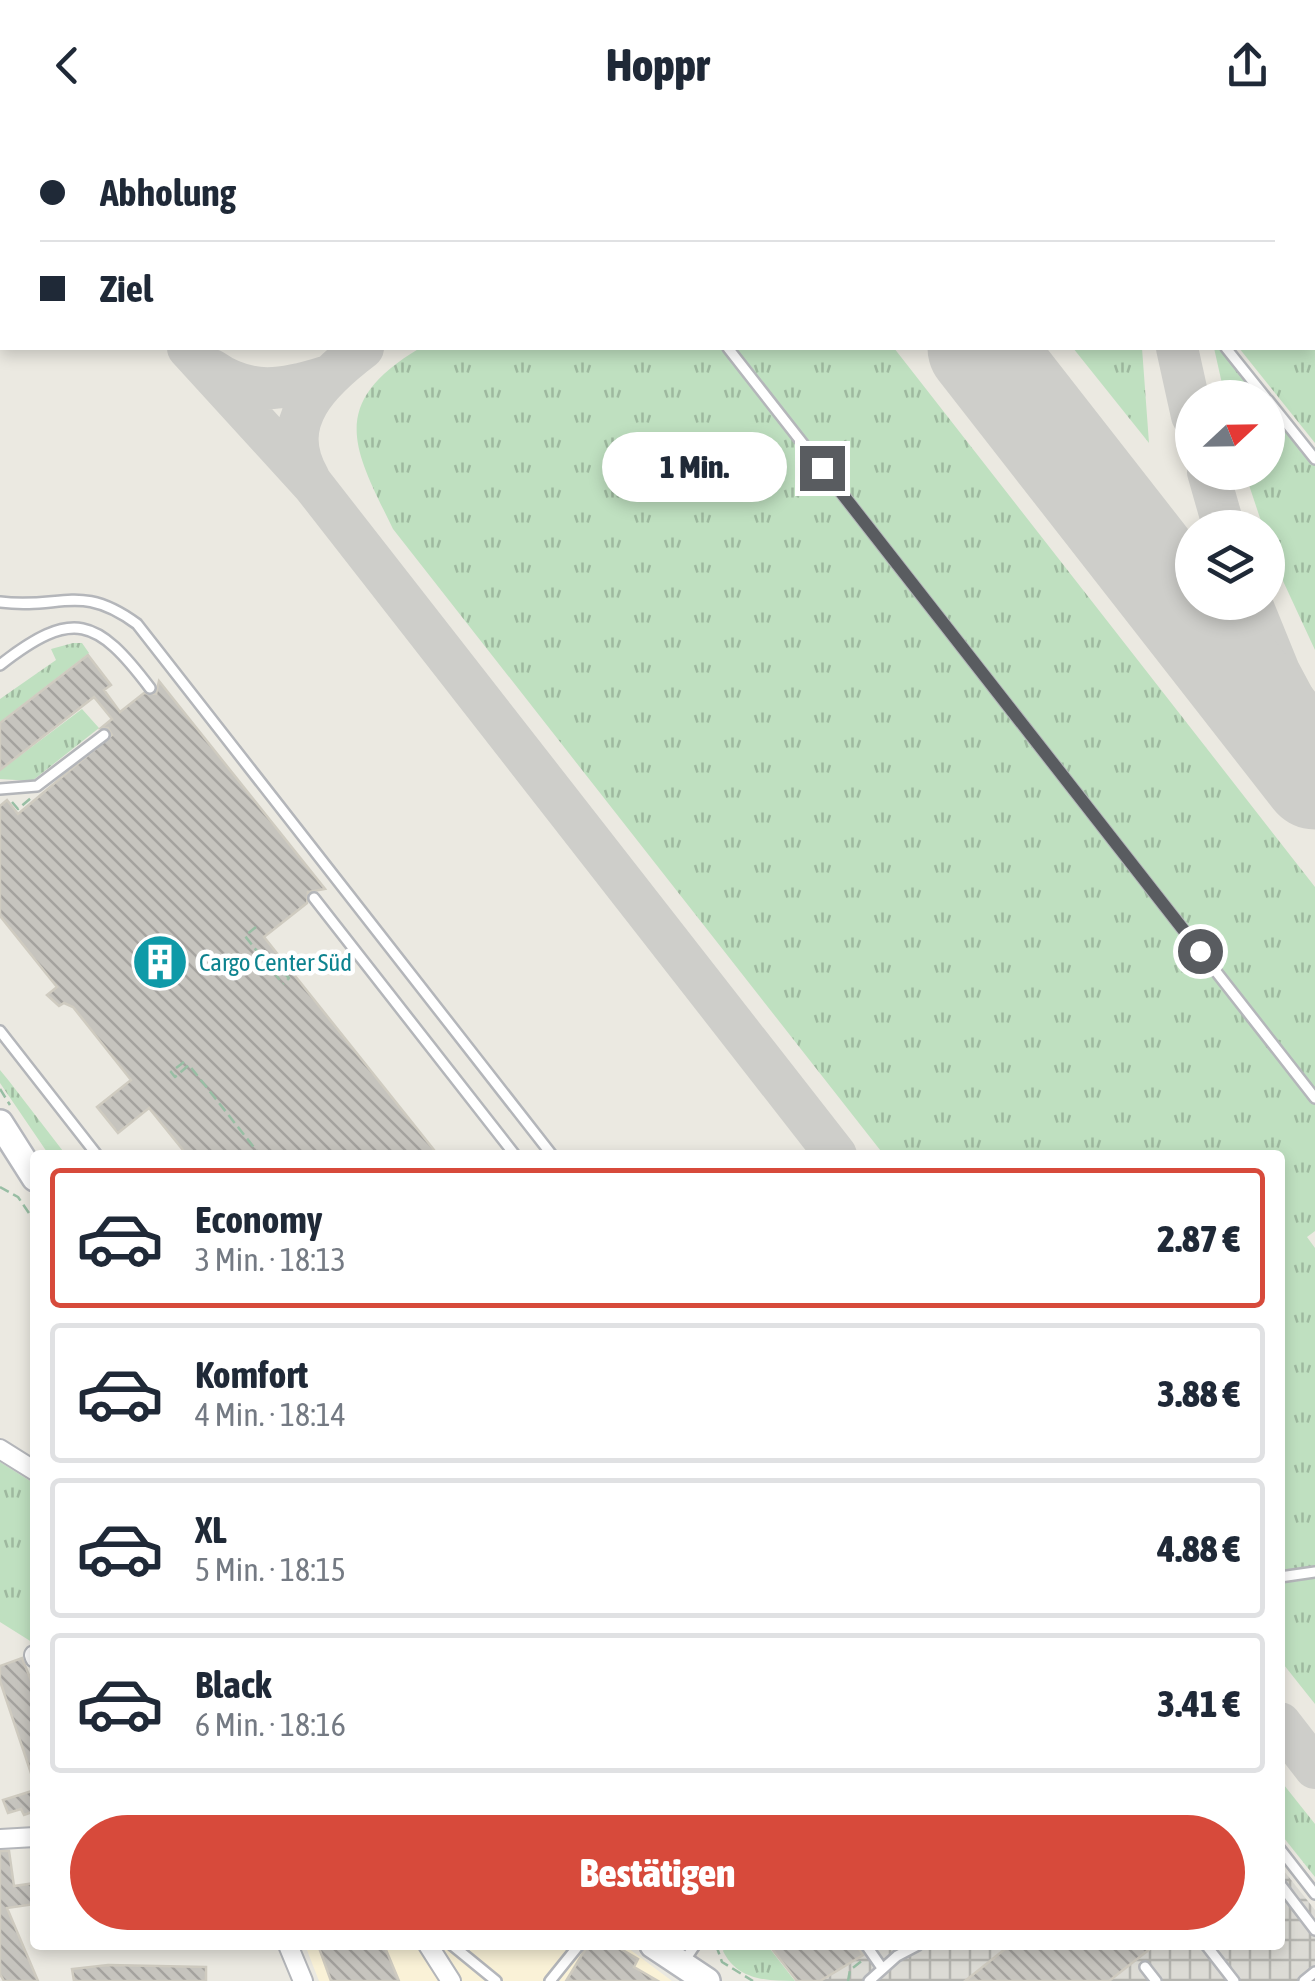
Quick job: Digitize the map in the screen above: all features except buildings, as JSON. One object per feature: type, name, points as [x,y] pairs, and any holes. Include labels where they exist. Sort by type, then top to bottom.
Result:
[{"type":"main road","points":[[0,1123],[8,1153],[30,1173]]},
{"type":"main road","points":[[674,1951],[708,1981]]},
{"type":"street","points":[[0,1450],[30,1469]]},
{"type":"street","points":[[0,1839],[30,1837]]},
{"type":"street","points":[[290,1950],[303,1981]]},
{"type":"street","points":[[431,1950],[452,1981]]},
{"type":"lane","points":[[730,350],[1315,1098]]},
{"type":"lane","points":[[1228,350],[1252,380]]},
{"type":"lane","points":[[1285,421],[1315,459]]},
{"type":"lane","points":[[0,602],[22,605],[76,598],[98,600],[137,624],[548,1150]]},
{"type":"lane","points":[[0,665],[44,636],[82,628],[107,637],[150,688]]},
{"type":"lane","points":[[0,789],[37,786],[104,736]]},
{"type":"lane","points":[[314,898],[511,1150]]},
{"type":"lane","points":[[0,1031],[93,1150]]},
{"type":"lane","points":[[1285,1576],[1315,1572]]},
{"type":"lane","points":[[1285,1855],[1315,1894]]},
{"type":"lane","points":[[1285,1891],[1315,1930]]},
{"type":"lane","points":[[457,1950],[496,1981]]},
{"type":"lane","points":[[550,1981],[575,1950]]},
{"type":"lane","points":[[869,1950],[882,1968]]},
{"type":"lane","points":[[892,1950],[897,1956]]},
{"type":"lane","points":[[870,1981],[908,1950]]},
{"type":"lane","points":[[1210,1950],[1234,1981]]},
{"type":"lane","points":[[1145,1967],[1156,1981]]},
{"type":"lane","points":[[1304,1981],[1315,1972]]},
{"type":"path","points":[[256,926],[245,936],[279,979],[286,974],[289,978],[283,984]]},
{"type":"path","points":[[184,1062],[171,1072],[174,1077],[189,1065],[256,1150]]},
{"type":"path","points":[[0,1187],[18,1197],[30,1215]]},
{"type":"path","points":[[718,1950],[722,1962],[754,1981]]},
{"type":"shaded area","points":[[1285,1872],[1315,1910],[1315,1981],[797,1981],[773,1950],[1285,1950]]},
{"type":"shaded area","points":[[307,1950],[631,1950],[672,1981],[319,1981]]},
{"type":"green space","points":[[417,350],[726,350],[1315,1103],[1315,1231],[1307,1237],[1315,1248],[1315,1568],[1285,1572],[1285,1150],[880,1150],[393,529],[368,475],[357,430],[360,409],[371,389],[390,369]]},
{"type":"green space","points":[[733,350],[896,350],[1315,887],[1315,1094]]},
{"type":"green space","points":[[1075,350],[1142,350],[1149,443]]},
{"type":"green space","points":[[1214,350],[1226,350],[1249,380],[1221,380]]},
{"type":"green space","points":[[1241,350],[1315,350],[1315,443],[1285,406],[1285,380],[1265,380]]},
{"type":"green space","points":[[1285,425],[1315,463],[1315,650],[1285,585],[1285,510],[1257,510],[1251,490],[1285,490]]},
{"type":"green space","points":[[82,643],[89,653],[0,722],[0,699],[56,660],[51,649]]},
{"type":"green space","points":[[82,709],[99,728],[32,781],[0,779],[0,762],[5,767]]},
{"type":"green space","points":[[0,1070],[62,1150],[46,1150],[0,1083]]},
{"type":"green space","points":[[0,1462],[30,1481],[30,1641],[0,1622]]},
{"type":"green space","points":[[1315,1576],[1315,1704],[1285,1666],[1285,1581]]},
{"type":"green space","points":[[1285,1786],[1315,1824],[1315,1877],[1285,1839]]},
{"type":"green space","points":[[771,1950],[795,1981],[745,1973],[723,1951]]},
{"type":"taxiway","points":[[190,350],[313,485],[832,1150]]},
{"type":"taxiway","points":[[309,478],[300,457],[301,420],[319,388],[361,350]]},
{"type":"taxiway","points":[[1177,350],[1184,380]]},
{"type":"taxiway","points":[[212,370],[239,384],[267,388],[325,377]]},
{"type":"taxiway","points":[[1213,490],[1219,510]]},
{"type":"taxiway","points":[[1258,620],[1279,671],[1315,738]]},
{"type":"taxiway","points":[[1285,1729],[1315,1768]]},
{"type":"runway","points":[[982,350],[1315,777]]},
{"type":"place","name":"Cargo Center Süd","points":[[160,962]]},
{"type":"route","points":[[822,468],[1200,951]]}]
